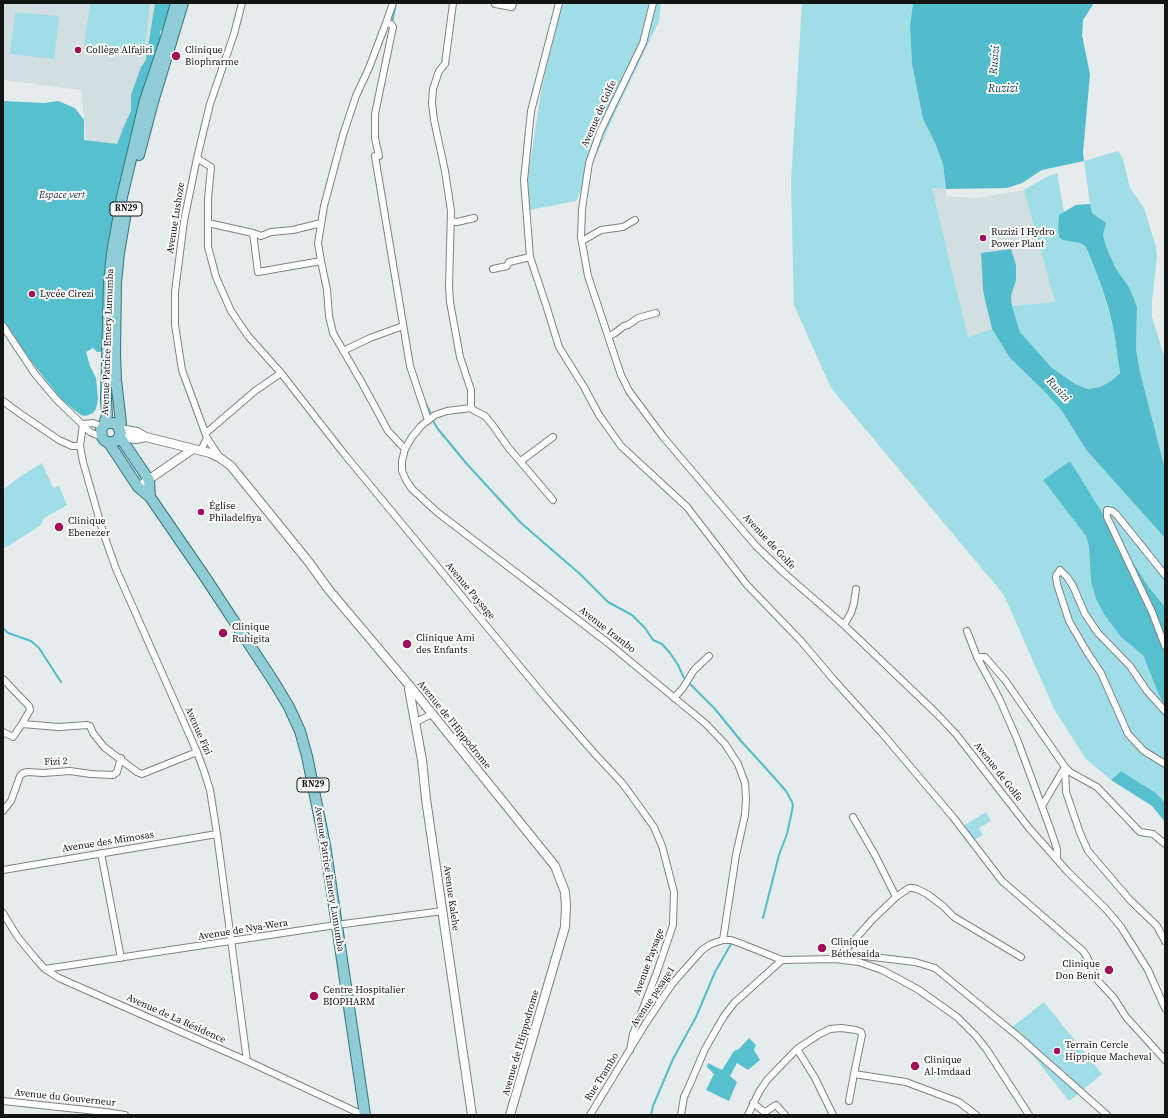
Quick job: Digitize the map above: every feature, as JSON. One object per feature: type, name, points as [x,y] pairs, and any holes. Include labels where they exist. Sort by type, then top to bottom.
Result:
[{"type":"main road","name":"Avenue Patrice Emery Lumumba","points":[[176,3],[122,198],[112,253],[109,282],[111,354],[107,416],[104,433],[138,486],[150,497],[213,589],[289,707],[303,743],[326,845],[336,925],[364,1115]]},
{"type":"main road","name":"Avenue Patrice Emery Lumumba","points":[[149,101],[173,41],[183,3]]},
{"type":"main road","name":"Avenue Patrice Emery Lumumba","points":[[111,354],[116,380],[121,429],[149,480]]},
{"type":"main road","points":[[111,423],[121,429],[116,441],[104,433],[111,423]]},
{"type":"main road","points":[[149,480],[150,497]]},
{"type":"street","name":"Avenue Lushoze","points":[[220,458],[206,436],[182,370],[176,325],[175,292],[184,221],[197,158],[210,104],[234,34],[242,3]]},
{"type":"street","points":[[393,3],[347,121],[334,167],[318,243],[333,333],[388,431],[405,449]]},
{"type":"street","points":[[453,3],[445,64],[439,71],[433,89],[432,103],[434,120],[445,171],[451,221],[449,287],[450,302],[460,357],[471,390],[471,408],[485,416],[508,447],[553,500]]},
{"type":"street","points":[[495,4],[512,7],[513,3]]},
{"type":"street","points":[[559,3],[531,112],[524,180],[530,257],[559,348],[584,387],[599,415],[621,446],[687,507],[747,585],[801,641],[954,816],[1002,881],[1083,951],[1098,981],[1114,998],[1126,1017],[1165,1060]]},
{"type":"street","name":"Avenue de Golfe","points":[[653,3],[642,43],[600,132],[589,163],[582,209],[581,237],[588,276],[621,375],[629,391],[657,429],[769,559],[844,625],[956,734],[1029,828],[1121,927],[1148,970],[1165,1008]]},
{"type":"street","points":[[386,23],[393,26],[375,114],[375,138],[379,156],[375,156],[410,366],[428,420]]},
{"type":"street","name":"Avenue Paysage","points":[[197,158],[211,166],[208,199],[208,247],[216,277],[231,311],[248,336],[281,373],[344,455],[546,698],[623,784],[654,827],[662,846],[674,892],[673,925],[633,1034],[630,1050]]},
{"type":"street","points":[[451,221],[457,222],[474,218]]},
{"type":"street","points":[[582,241],[601,230],[623,227],[635,220]]},
{"type":"street","points":[[208,223],[261,236],[272,232],[292,230],[321,223]]},
{"type":"street","points":[[253,233],[258,272],[321,261]]},
{"type":"street","points":[[493,269],[507,266],[509,262],[530,257]]},
{"type":"street","points":[[609,336],[638,318],[656,313]]},
{"type":"street","points":[[3,326],[35,374],[56,399],[90,432],[104,433]]},
{"type":"street","points":[[343,351],[370,338],[403,326]]},
{"type":"street","points":[[138,486],[197,450],[206,436],[255,391],[281,373]]},
{"type":"street","points":[[3,401],[65,444],[80,446]]},
{"type":"street","name":"Avenue Irambo","points":[[471,408],[447,411],[435,415],[421,426],[405,449],[402,461],[402,471],[406,480],[412,489],[437,512],[608,643],[715,732],[738,764],[745,783],[745,815],[736,856],[723,940]]},
{"type":"street","points":[[83,424],[93,423],[104,433]]},
{"type":"street","name":"Avenue Fizi","points":[[83,424],[80,446],[83,462],[101,525],[116,569],[197,752],[210,790],[247,1061]]},
{"type":"street","name":"Avenue de l'Hippodrome","points":[[121,429],[136,439],[146,437],[197,450],[220,458],[231,466],[308,561],[329,590],[409,685],[555,866],[564,892],[566,906],[565,927],[510,1115]]},
{"type":"street","points":[[521,461],[553,437]]},
{"type":"street","points":[[1165,575],[1116,514],[1107,510],[1107,517],[1152,612],[1165,646]]},
{"type":"street","points":[[1165,711],[1147,691],[1130,666],[1098,633],[1085,614],[1073,586],[1060,570],[1056,576],[1057,584],[1069,621],[1101,673],[1128,734],[1144,751],[1165,764]]},
{"type":"street","points":[[844,625],[853,608],[856,589]]},
{"type":"street","points":[[967,631],[977,657],[999,698],[1017,739],[1057,849],[1057,859]]},
{"type":"street","points":[[674,698],[684,688],[694,670],[709,656]]},
{"type":"street","points":[[977,657],[985,657],[1006,680],[1065,767],[1070,772],[1097,787],[1140,832],[1153,834],[1165,844]]},
{"type":"street","points":[[3,679],[29,706],[30,710],[13,737],[3,732]]},
{"type":"street","name":"Avenue Kalehe","points":[[409,685],[416,722],[472,1115]]},
{"type":"street","points":[[416,722],[432,714]]},
{"type":"street","points":[[22,724],[90,726],[100,743],[137,772],[142,774],[197,752]]},
{"type":"street","name":"Fizi 2","points":[[3,811],[11,801],[20,776],[23,773],[70,771],[113,775],[117,772],[120,758]]},
{"type":"street","points":[[1042,806],[1065,767]]},
{"type":"street","points":[[1065,767],[1066,792],[1080,833],[1088,851],[1130,900],[1157,926],[1165,941]]},
{"type":"street","points":[[853,817],[875,854],[896,897]]},
{"type":"street","name":"Avenue des Mimosas","points":[[3,870],[217,834]]},
{"type":"street","points":[[101,853],[121,958]]},
{"type":"street","points":[[835,959],[842,954],[872,920],[896,897],[909,888],[921,891],[943,906],[954,916],[1021,957]]},
{"type":"street","name":"Avenue de Nya-Wera","points":[[45,969],[336,925],[443,911]]},
{"type":"street","name":"Avenue de La Résidence","points":[[3,913],[17,936],[45,969],[59,978],[247,1061],[364,1115]]},
{"type":"street","points":[[723,940],[731,940],[782,960],[835,959],[859,962],[882,970],[919,990],[957,1017],[976,1036],[987,1050],[1029,1115]]},
{"type":"street","name":"Avenue pesage1","points":[[630,1050],[672,984],[702,950],[711,944],[723,940]]},
{"type":"street","points":[[842,954],[915,962],[935,968],[1019,1037],[1107,1115]]},
{"type":"street","points":[[681,1115],[684,1096],[705,1049],[724,1016],[734,1002],[782,960]]},
{"type":"street","points":[[748,1115],[753,1103],[767,1080],[797,1049],[830,1029],[841,1028],[861,1032],[862,1038],[849,1101]]},
{"type":"street","points":[[797,1049],[815,1078],[833,1115]]},
{"type":"street","name":"Rue Trambo","points":[[590,1115],[630,1050]]},
{"type":"street","points":[[854,1074],[906,1082],[959,1102],[976,1115]]},
{"type":"street","name":"Avenue du Gouverneur","points":[[3,1101],[125,1115]]},
{"type":"street","points":[[753,1103],[765,1112],[776,1105],[785,1115]]},
{"type":"shaded area","name":"Collège Alfajiri","points":[[3,3],[166,3],[125,149],[90,143],[86,138],[81,90],[3,80]]},
{"type":"shaded area","points":[[90,3],[150,3],[144,53],[84,46]]},
{"type":"shaded area","points":[[562,3],[661,3],[659,21],[615,113],[576,201],[529,210],[527,182],[542,87]]},
{"type":"shaded area","points":[[802,3],[913,3],[910,26],[912,64],[923,119],[935,143],[943,164],[946,189],[932,188],[968,337],[992,329],[1010,358],[1062,411],[1087,451],[1165,538],[1165,607],[1148,586],[1070,461],[1043,480],[1086,536],[1089,547],[1091,582],[1096,599],[1143,655],[1158,693],[1165,706],[1165,803],[1156,793],[1121,771],[1111,780],[1086,759],[1055,711],[1004,595],[831,388],[794,305],[791,182]]},
{"type":"shaded area","points":[[15,12],[59,16],[54,59],[10,54]]},
{"type":"shaded area","points":[[1118,151],[1123,159],[1130,188],[1144,208],[1156,247],[1157,257],[1152,301],[1152,317],[1165,359],[1165,469],[1140,372],[1136,349],[1137,307],[1130,289],[1115,267],[1106,246],[1103,235],[1106,223],[1092,213],[1058,231],[1059,237],[1062,240],[1080,243],[1085,246],[1100,282],[1114,331],[1120,372],[1111,381],[1100,387],[1087,389],[1075,384],[1052,368],[1020,332],[1012,306],[1055,302],[1024,190],[1046,177],[1057,173],[1064,212],[1076,205],[1090,204],[1084,161]]},
{"type":"shaded area","points":[[932,188],[946,189],[946,196],[977,198],[1024,190],[1055,302],[1012,306],[1011,296],[1015,280],[981,253],[983,290],[992,329],[968,337]]},
{"type":"shaded area","points":[[42,463],[53,488],[59,486],[67,505],[44,518],[40,526],[3,549],[3,490],[21,476]]},
{"type":"shaded area","points":[[986,812],[991,821],[979,828],[983,835],[974,840],[965,825]]},
{"type":"shaded area","name":"Terrain Cercle Hippique Macheval","points":[[1044,1002],[1102,1074],[1069,1101],[1011,1028]]},
{"type":"green space","name":"Espace vert","points":[[155,3],[176,3],[173,15],[160,32],[163,49],[129,169],[107,351],[97,352],[93,348],[86,352],[90,366],[96,378],[98,399],[96,409],[93,413],[85,416],[81,415],[61,399],[19,346],[3,322],[3,101],[44,103],[58,101],[75,108],[84,120],[84,140],[117,144],[131,111],[131,95],[141,67],[146,60]]},
{"type":"green space","points":[[1070,461],[1148,586],[1165,607],[1165,706],[1158,693],[1143,655],[1121,637],[1104,614],[1096,599],[1091,582],[1089,547],[1086,536],[1043,480]]},
{"type":"green space","points":[[1121,771],[1156,793],[1165,803],[1165,822],[1152,806],[1111,780]]},
{"type":"green space","points":[[749,1038],[756,1045],[754,1050],[760,1060],[748,1070],[737,1063],[730,1076],[737,1082],[729,1101],[706,1090],[714,1074],[707,1067],[708,1063],[722,1070],[734,1051],[739,1049]]},
{"type":"water","name":"Ruzizi","points":[[913,3],[1094,3],[1083,20],[1082,35],[1090,74],[1083,153],[1084,161],[1042,170],[1022,183],[1007,188],[946,189],[943,164],[935,143],[923,119],[912,64],[910,26]]},
{"type":"water","name":"Rusizi","points":[[1090,204],[1092,213],[1106,223],[1103,235],[1106,246],[1115,267],[1130,289],[1137,307],[1136,349],[1140,372],[1165,469],[1165,538],[1087,451],[1062,411],[1010,358],[992,329],[987,308],[983,290],[981,253],[1011,249],[1016,265],[1016,280],[1011,296],[1012,306],[1020,332],[1052,368],[1075,384],[1087,389],[1100,387],[1111,381],[1120,373],[1114,331],[1108,307],[1088,252],[1085,246],[1080,243],[1062,240],[1059,237],[1059,215],[1076,205]]},
{"type":"waterway","points":[[392,23],[396,3]]},
{"type":"waterway","points":[[426,404],[430,412]]},
{"type":"waterway","points":[[433,421],[466,463],[521,523],[580,574],[608,602],[632,615],[645,628],[653,640],[662,644],[670,653],[684,678]]},
{"type":"waterway","points":[[3,628],[8,633],[31,641],[39,648],[61,682]]},
{"type":"waterway","points":[[689,683],[715,709],[741,741],[786,791],[792,802],[793,806],[787,834],[779,855],[763,918]]},
{"type":"waterway","points":[[651,1115],[653,1106],[673,1059],[696,1017],[715,972],[731,944]]},
{"type":"place","name":"Collège Alfajiri","points":[[78,50]]},
{"type":"place","name":"Clinique Biophrarme","points":[[176,56]]},
{"type":"place","name":"Ruzizi I Hydro Power Plant","points":[[983,238]]},
{"type":"place","name":"Lycée Cirezi","points":[[32,294]]},
{"type":"place","name":"Église Philadelfiya","points":[[201,512]]},
{"type":"place","name":"Clinique Ebenezer","points":[[59,527]]},
{"type":"place","name":"Clinique Ruhigita","points":[[223,633]]},
{"type":"place","name":"Clinique Ami des Enfants","points":[[407,644]]},
{"type":"place","name":"Clinique Béthesaida","points":[[822,948]]},
{"type":"place","name":"Clinique Don Benit","points":[[1109,970]]},
{"type":"place","name":"Centre Hospitalier BIOPHARM","points":[[314,996]]},
{"type":"place","name":"Terrain Cercle Hippique Macheval","points":[[1057,1051]]},
{"type":"place","name":"Clinique Al-Imdaad","points":[[915,1066]]}]
